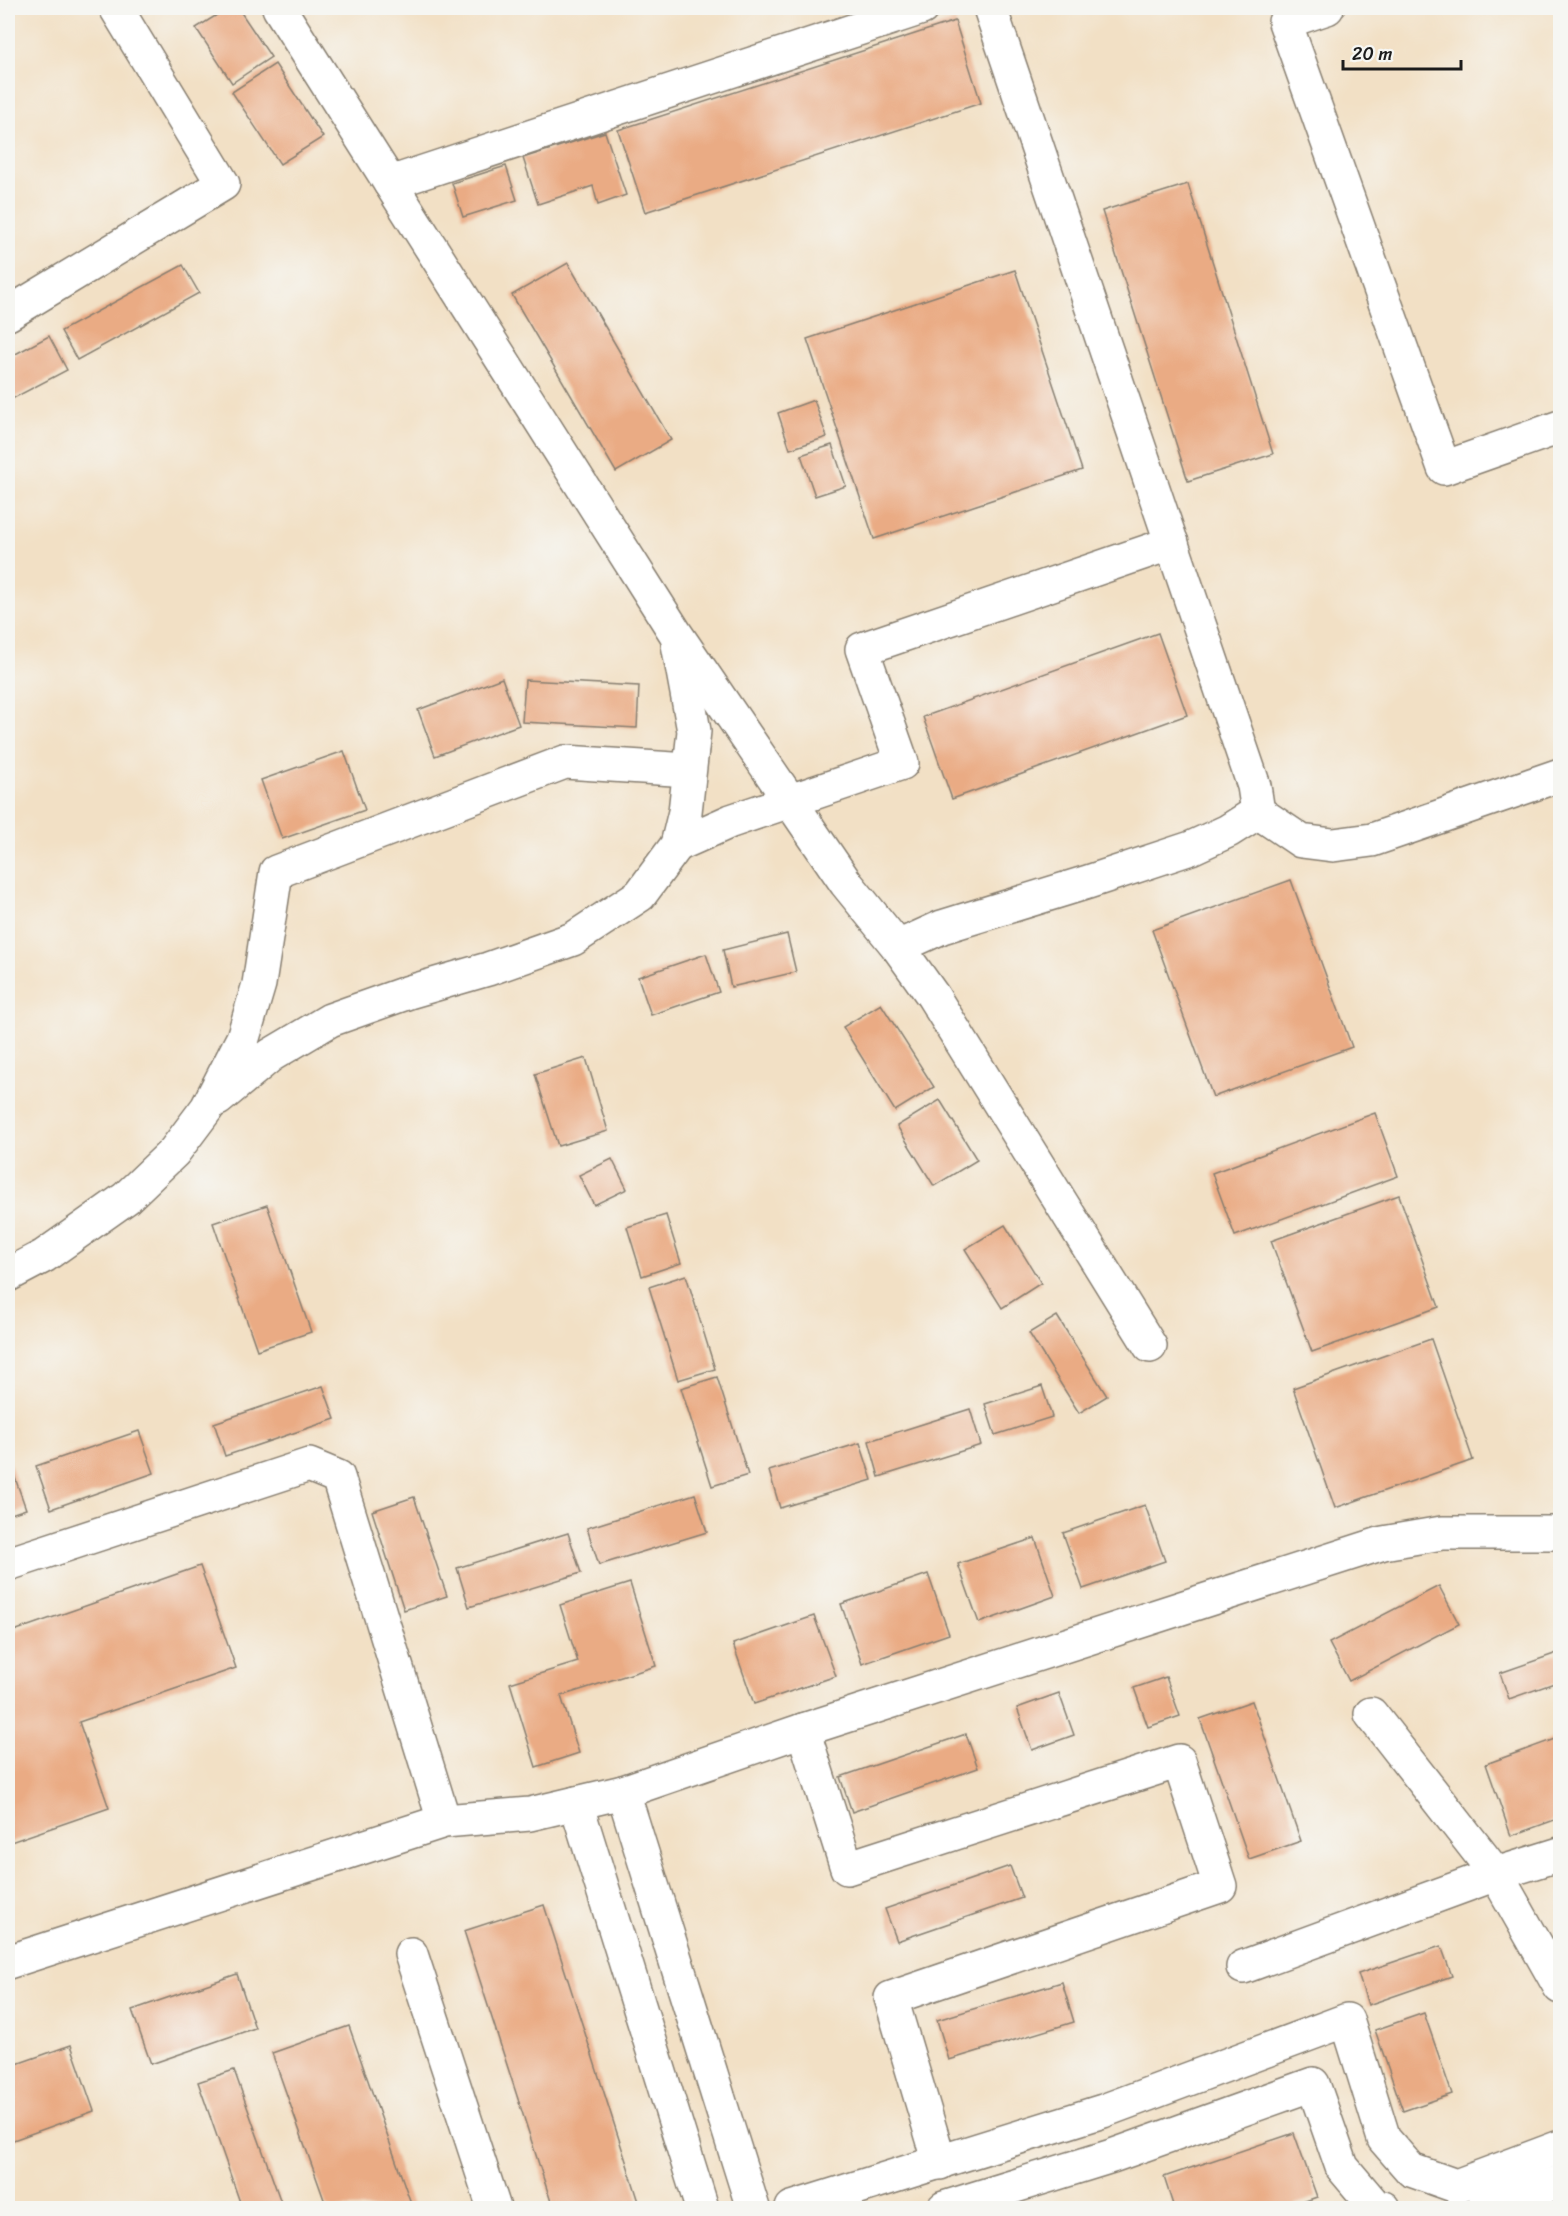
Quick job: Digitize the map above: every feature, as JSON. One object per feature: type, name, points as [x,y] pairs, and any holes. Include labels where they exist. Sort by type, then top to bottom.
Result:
[{"type":"lane","points":[[8,314],[223,184],[116,8]]},
{"type":"lane","points":[[279,8],[676,634],[846,883],[898,947],[933,996],[1150,1346]]},
{"type":"lane","points":[[390,183],[922,8]]},
{"type":"lane","points":[[990,8],[1254,786],[1258,812],[1301,841],[1334,845],[1372,840],[1560,775]]},
{"type":"lane","points":[[1327,8],[1285,22],[1444,468],[1560,427]]},
{"type":"lane","points":[[677,845],[731,821],[902,763],[862,649],[1172,543]]},
{"type":"lane","points":[[207,1108],[271,1055],[330,1020],[573,939],[640,895],[677,845],[685,812],[694,731],[676,634]]},
{"type":"lane","points":[[8,1275],[44,1256],[126,1197],[174,1152],[207,1108],[243,1038],[259,984],[276,872],[565,762],[689,770]]},
{"type":"lane","points":[[898,947],[942,927],[1191,848],[1228,831],[1258,812]]},
{"type":"lane","points":[[8,1564],[309,1465],[338,1477],[444,1821]]},
{"type":"lane","points":[[8,1962],[444,1821],[530,1814],[623,1792],[803,1730],[1383,1543],[1442,1533],[1560,1533]]},
{"type":"lane","points":[[1371,1714],[1496,1875],[1560,1987]]},
{"type":"lane","points":[[803,1730],[847,1868],[1179,1761],[1220,1886],[891,1998],[940,2163]]},
{"type":"lane","points":[[623,1792],[753,2208]]},
{"type":"lane","points":[[576,1803],[702,2208]]},
{"type":"lane","points":[[1243,1967],[1560,1854]]},
{"type":"lane","points":[[411,1954],[494,2208]]},
{"type":"lane","points":[[792,2208],[1103,2111],[1347,2020],[1384,2139],[1411,2170],[1456,2186],[1560,2147]]},
{"type":"lane","points":[[944,2208],[1112,2156],[1313,2084],[1342,2167],[1375,2206],[1383,2208]]},
{"type":"lane","points":[[1483,2208],[1560,2182]]},
{"type":"lane","points":[[1548,2208],[1560,2188]]},
{"type":"building","points":[[228,8],[238,8],[271,57],[232,83],[196,28]]},
{"type":"building","points":[[955,21],[981,103],[645,212],[618,130]]},
{"type":"building","points":[[275,64],[323,137],[280,164],[232,92]]},
{"type":"building","points":[[605,132],[626,195],[598,205],[593,186],[538,204],[523,158]]},
{"type":"building","points":[[506,166],[517,200],[463,217],[452,183]]},
{"type":"building","points":[[1188,184],[1273,454],[1188,481],[1102,211]]},
{"type":"building","points":[[568,263],[671,440],[616,472],[512,295]]},
{"type":"building","points":[[183,265],[199,293],[77,360],[61,331]]},
{"type":"building","points":[[1015,270],[1082,470],[874,539],[807,339]]},
{"type":"building","points":[[49,336],[67,370],[8,401],[8,358]]},
{"type":"building","points":[[814,400],[827,437],[790,449],[778,413]]},
{"type":"building","points":[[832,445],[846,486],[815,496],[801,455]]},
{"type":"building","points":[[1158,633],[1187,715],[952,799],[923,717]]},
{"type":"building","points":[[502,678],[519,725],[435,756],[418,710]]},
{"type":"building","points":[[525,680],[639,686],[637,728],[522,722]]},
{"type":"building","points":[[344,751],[365,810],[282,839],[261,780]]},
{"type":"building","points":[[1291,880],[1352,1047],[1213,1097],[1152,930]]},
{"type":"building","points":[[787,934],[796,972],[731,987],[723,950]]},
{"type":"building","points":[[706,954],[719,992],[651,1015],[638,977]]},
{"type":"building","points":[[881,1004],[934,1087],[895,1111],[843,1027]]},
{"type":"building","points":[[586,1058],[608,1131],[558,1146],[535,1074]]},
{"type":"building","points":[[940,1100],[977,1160],[934,1186],[897,1126]]},
{"type":"building","points":[[1375,1113],[1398,1176],[1235,1236],[1212,1173]]},
{"type":"building","points":[[612,1159],[627,1189],[594,1205],[579,1175]]},
{"type":"building","points":[[1399,1195],[1439,1307],[1312,1352],[1271,1241]]},
{"type":"building","points":[[267,1205],[311,1332],[257,1350],[213,1223]]},
{"type":"building","points":[[666,1215],[681,1263],[642,1276],[627,1227]]},
{"type":"building","points":[[1005,1225],[1041,1283],[1002,1308],[965,1249]]},
{"type":"building","points":[[686,1275],[715,1369],[678,1380],[649,1287]]},
{"type":"building","points":[[1057,1316],[1107,1396],[1079,1413],[1029,1333]]},
{"type":"building","points":[[1431,1339],[1473,1460],[1335,1508],[1293,1388]]},
{"type":"building","points":[[717,1377],[748,1475],[712,1486],[681,1388]]},
{"type":"building","points":[[323,1386],[335,1419],[225,1456],[214,1423]]},
{"type":"building","points":[[1042,1386],[1052,1417],[995,1435],[985,1404]]},
{"type":"building","points":[[970,1409],[981,1445],[879,1477],[869,1441]]},
{"type":"building","points":[[139,1431],[154,1473],[51,1509],[36,1466]]},
{"type":"building","points":[[860,1443],[872,1480],[780,1508],[769,1471]]},
{"type":"building","points":[[8,1458],[26,1509],[8,1515]]},
{"type":"building","points":[[695,1494],[707,1532],[599,1565],[587,1528]]},
{"type":"building","points":[[414,1497],[447,1596],[404,1610],[372,1511]]},
{"type":"building","points":[[1145,1505],[1165,1561],[1083,1589],[1063,1533]]},
{"type":"building","points":[[568,1533],[581,1573],[469,1607],[457,1568]]},
{"type":"building","points":[[1035,1538],[1055,1596],[979,1623],[958,1564]]},
{"type":"building","points":[[200,1566],[236,1668],[79,1722],[109,1808],[8,1843],[8,1633]]},
{"type":"building","points":[[928,1574],[949,1634],[862,1664],[841,1604]]},
{"type":"building","points":[[630,1583],[656,1666],[561,1696],[579,1753],[536,1767],[510,1683],[578,1662],[560,1605]]},
{"type":"building","points":[[1439,1586],[1459,1624],[1349,1681],[1329,1643]]},
{"type":"building","points":[[814,1616],[836,1676],[754,1704],[733,1644]]},
{"type":"building","points":[[1557,1653],[1560,1663],[1560,1681],[1509,1699],[1500,1673]]},
{"type":"building","points":[[1166,1677],[1180,1716],[1148,1727],[1134,1688]]},
{"type":"building","points":[[1059,1693],[1074,1735],[1032,1750],[1017,1708]]},
{"type":"building","points":[[1252,1701],[1301,1841],[1249,1859],[1200,1719]]},
{"type":"building","points":[[966,1734],[978,1768],[852,1812],[840,1777]]},
{"type":"building","points":[[1560,1737],[1560,1818],[1511,1836],[1486,1764]]},
{"type":"building","points":[[1010,1866],[1022,1898],[897,1941],[885,1909]]},
{"type":"building","points":[[544,1905],[641,2208],[553,2208],[464,1931]]},
{"type":"building","points":[[1441,1946],[1452,1976],[1368,2005],[1358,1974]]},
{"type":"building","points":[[237,1974],[255,2028],[151,2064],[132,2010]]},
{"type":"building","points":[[1062,1982],[1074,2022],[949,2060],[937,2020]]},
{"type":"building","points":[[1424,2013],[1452,2094],[1403,2111],[1375,2030]]},
{"type":"building","points":[[349,2026],[413,2208],[327,2208],[272,2053]]},
{"type":"building","points":[[71,2045],[94,2111],[8,2142],[8,2067]]},
{"type":"building","points":[[234,2070],[283,2208],[242,2208],[198,2082]]},
{"type":"building","points":[[1294,2133],[1317,2197],[1294,2205],[1295,2208],[1174,2208],[1164,2177]]}]
